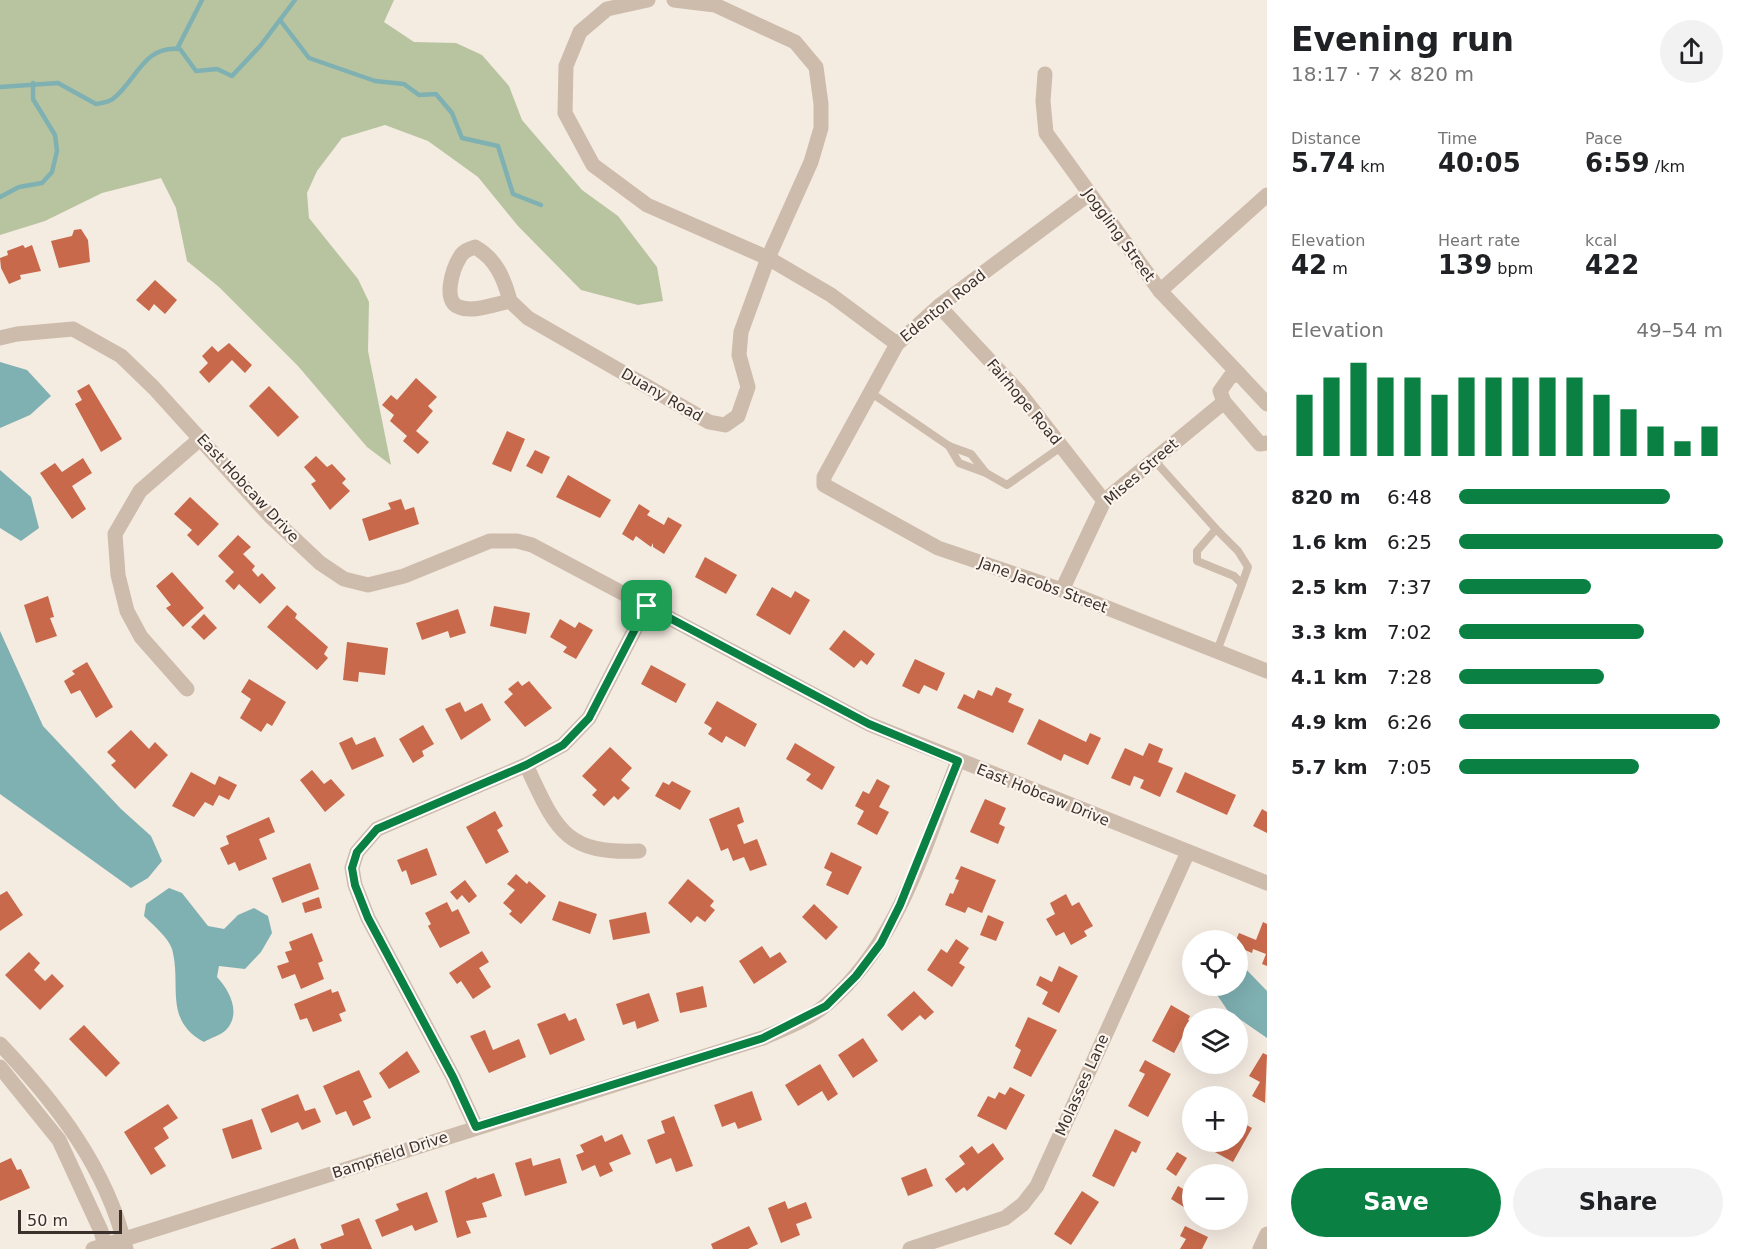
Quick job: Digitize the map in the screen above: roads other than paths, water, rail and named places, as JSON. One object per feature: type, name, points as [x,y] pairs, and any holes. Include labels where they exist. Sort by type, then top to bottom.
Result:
[{"type":"street","points":[[648,0],[616,3],[607,9],[579,32],[566,66],[565,113],[593,165],[647,206],[768,258],[831,295],[897,344]]},
{"type":"street","name":"Duany Road","points":[[510,301],[469,309],[457,307],[450,301],[449,291],[456,268],[460,256],[466,249],[475,247],[487,254],[505,282],[510,301],[528,318],[709,422],[725,425],[738,416],[748,387],[739,355],[741,333],[768,258],[811,162],[821,129],[821,104],[816,67],[795,42],[715,5],[674,0]]},
{"type":"street","name":"Joggling Street","points":[[1045,74],[1043,101],[1046,133],[1160,291],[1267,404]]},
{"type":"street","name":"Edenton Road","points":[[824,485],[824,477],[897,344],[939,306],[1089,194]]},
{"type":"street","points":[[1160,291],[1267,195]]},
{"type":"street","name":"Fairhope Road","points":[[939,306],[1019,392],[1104,501]]},
{"type":"street","name":"East Hobcaw Drive","points":[[0,338],[44,330],[73,329],[121,356],[201,438],[270,516],[320,563],[344,579],[369,585],[404,576],[490,541],[517,541],[532,545],[869,724],[1267,883]]},
{"type":"street","points":[[1239,374],[1223,384],[1220,391],[1224,402],[1265,446]]},
{"type":"street","name":"Mises Street","points":[[1062,590],[1104,501],[1224,402]]},
{"type":"street","points":[[187,689],[141,637],[127,611],[118,575],[115,534],[140,492],[201,438]]},
{"type":"street","name":"Jane Jacobs Street","points":[[824,485],[938,548],[1062,590],[1267,671]]},
{"type":"street","points":[[476,1127],[453,1077],[368,918],[355,885],[352,868],[364,842],[377,829],[526,765],[563,745],[589,718],[647,606]]},
{"type":"street","name":"Bampfield Drive","points":[[101,1248],[125,1245],[476,1127],[763,1038],[826,1006],[856,976],[881,943],[900,905],[958,761]]},
{"type":"street","points":[[526,765],[556,826],[564,834],[592,848],[612,853],[639,851]]},
{"type":"street","name":"Molasses Lane","points":[[910,1249],[1005,1218],[1023,1204],[1037,1186],[1188,852]]},
{"type":"street","points":[[0,1044],[36,1082],[72,1130],[102,1180],[125,1245]]},
{"type":"street","points":[[0,1067],[59,1140],[101,1231],[101,1248]]},
{"type":"street","points":[[1260,1249],[1267,1234]]},
{"type":"lane","points":[[870,392],[949,446],[972,453],[986,473]]},
{"type":"lane","points":[[949,446],[959,463],[986,473],[1007,485],[1061,447]]},
{"type":"lane","points":[[1154,460],[1238,551],[1248,567],[1216,651]]},
{"type":"lane","points":[[1216,529],[1197,551],[1196,557],[1202,563],[1234,576],[1242,584]]},
{"type":"water","points":[[0,362],[27,370],[51,396],[30,415],[0,428]]},
{"type":"water","points":[[0,470],[31,497],[39,528],[21,541],[0,528]]},
{"type":"water","points":[[0,631],[43,726],[121,809],[151,836],[162,861],[148,878],[131,888],[0,794]]},
{"type":"water","points":[[169,888],[182,893],[208,926],[224,929],[238,915],[254,908],[268,916],[272,933],[261,952],[245,969],[219,966],[217,977],[226,988],[232,1002],[233,1016],[226,1030],[204,1042],[191,1033],[178,1012],[172,949],[160,931],[144,916],[146,904]]},
{"type":"water","points":[[1248,971],[1267,991],[1267,1038],[1248,1025],[1248,1008],[1226,1008],[1218,996],[1248,996]]},
{"type":"waterway","points":[[177,49],[202,0]]},
{"type":"waterway","points":[[0,87],[58,83],[96,104],[103,103],[122,90],[149,58],[168,49],[180,49],[196,71],[217,69],[232,76],[261,45],[295,0]]},
{"type":"waterway","points":[[280,20],[309,58],[375,81],[404,84],[419,95],[436,94],[452,113],[462,138],[498,146],[513,194],[541,205]]},
{"type":"waterway","points":[[0,197],[19,187],[42,183],[52,172],[57,151],[55,135],[33,99],[33,83]]}]
